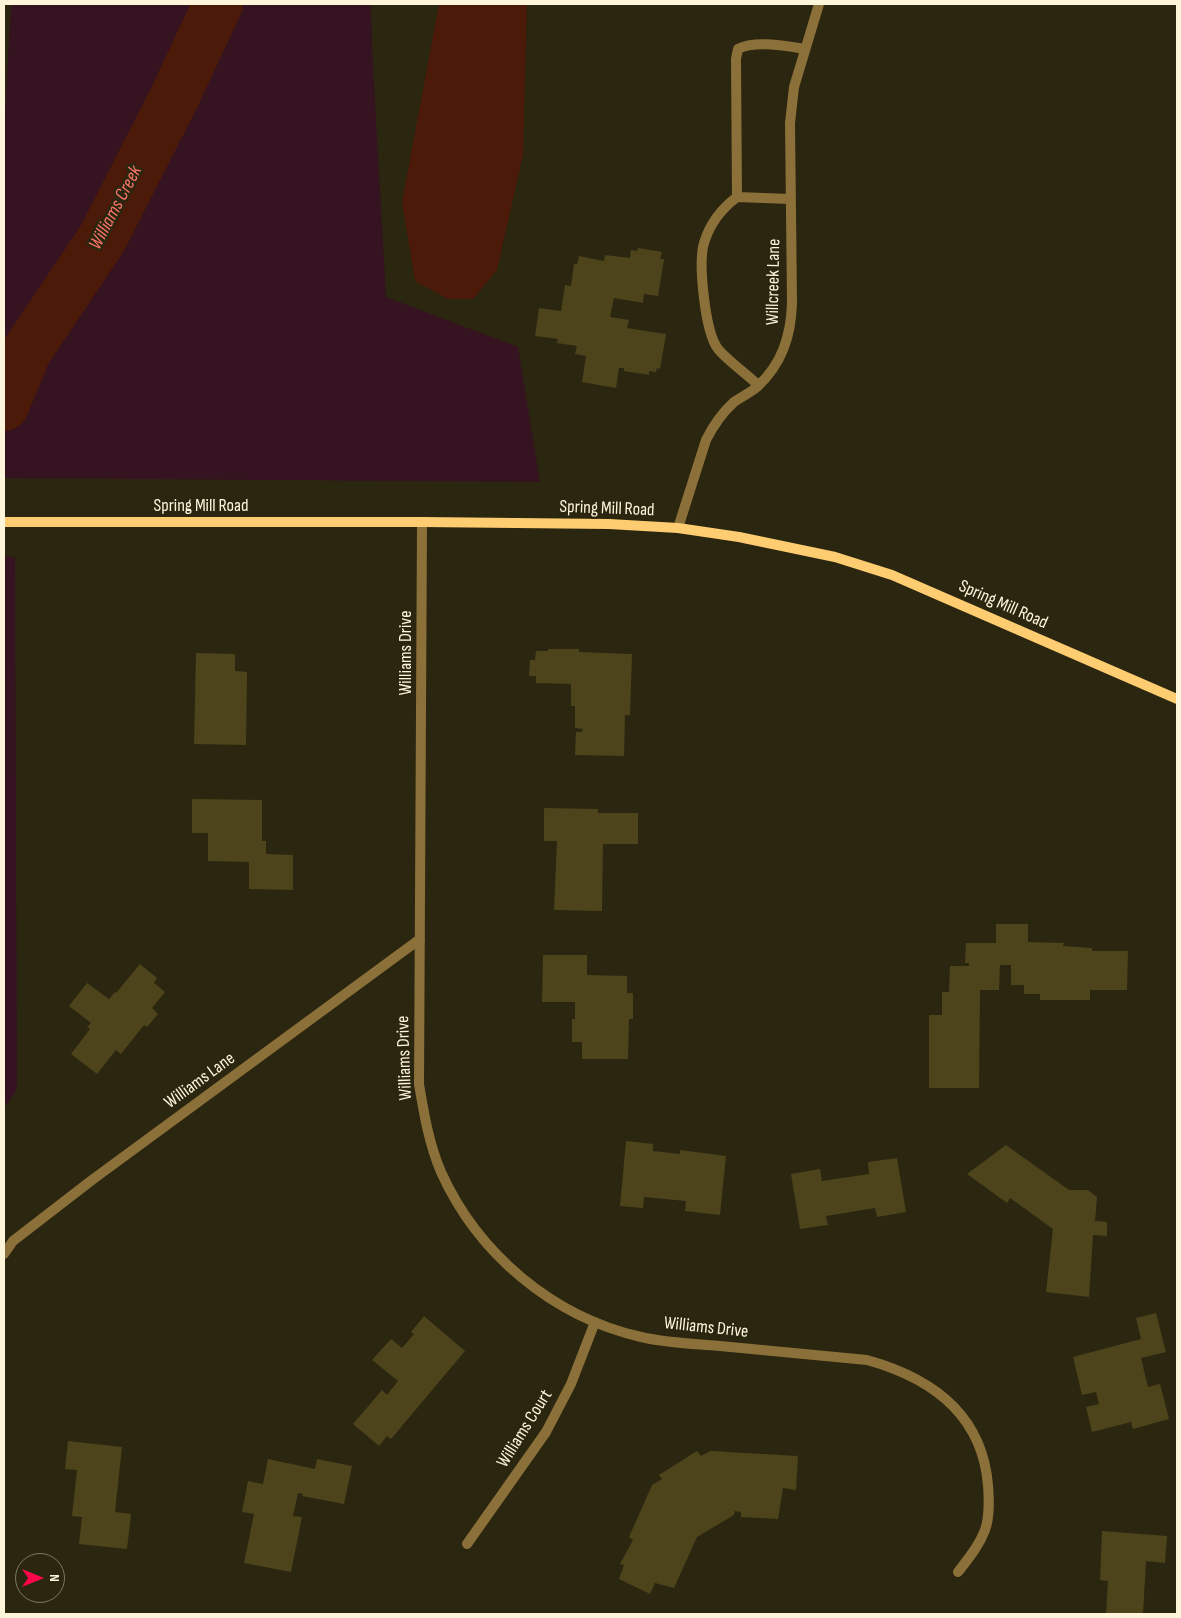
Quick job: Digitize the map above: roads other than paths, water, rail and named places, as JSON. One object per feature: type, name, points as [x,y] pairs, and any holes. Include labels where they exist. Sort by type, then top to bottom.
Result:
[{"type":"street","name":"Willcreek Lane","points":[[678,528],[706,440],[712,428],[736,402],[758,385],[780,360],[788,340],[792,319],[790,123],[794,87],[814,26],[819,4]]},
{"type":"street","points":[[737,197],[736,59],[738,49],[745,45],[780,45],[805,49]]},
{"type":"street","points":[[758,385],[718,348],[708,324],[704,298],[702,257],[704,244],[716,217],[726,205],[737,197],[790,199]]},
{"type":"street","name":"Spring Mill Road","points":[[4,522],[609,524],[678,528],[739,537],[835,557],[892,575],[1177,699]]},
{"type":"street","name":"Williams Drive","points":[[422,522],[419,1084],[425,1122],[441,1172],[459,1206],[498,1257],[537,1290],[560,1305],[595,1322],[617,1331],[658,1340],[867,1360],[892,1367],[917,1378],[939,1393],[958,1411],[974,1432],[984,1456],[988,1480],[990,1503],[986,1530],[973,1554],[958,1572]]},
{"type":"street","name":"Williams Lane","points":[[4,1254],[13,1241],[92,1180],[420,939]]},
{"type":"street","name":"Williams Court","points":[[467,1544],[546,1432],[571,1384],[595,1322]]},
{"type":"waterway","name":"Williams Creek","points":[[4,406],[26,352],[102,239],[174,98],[218,4]]}]
